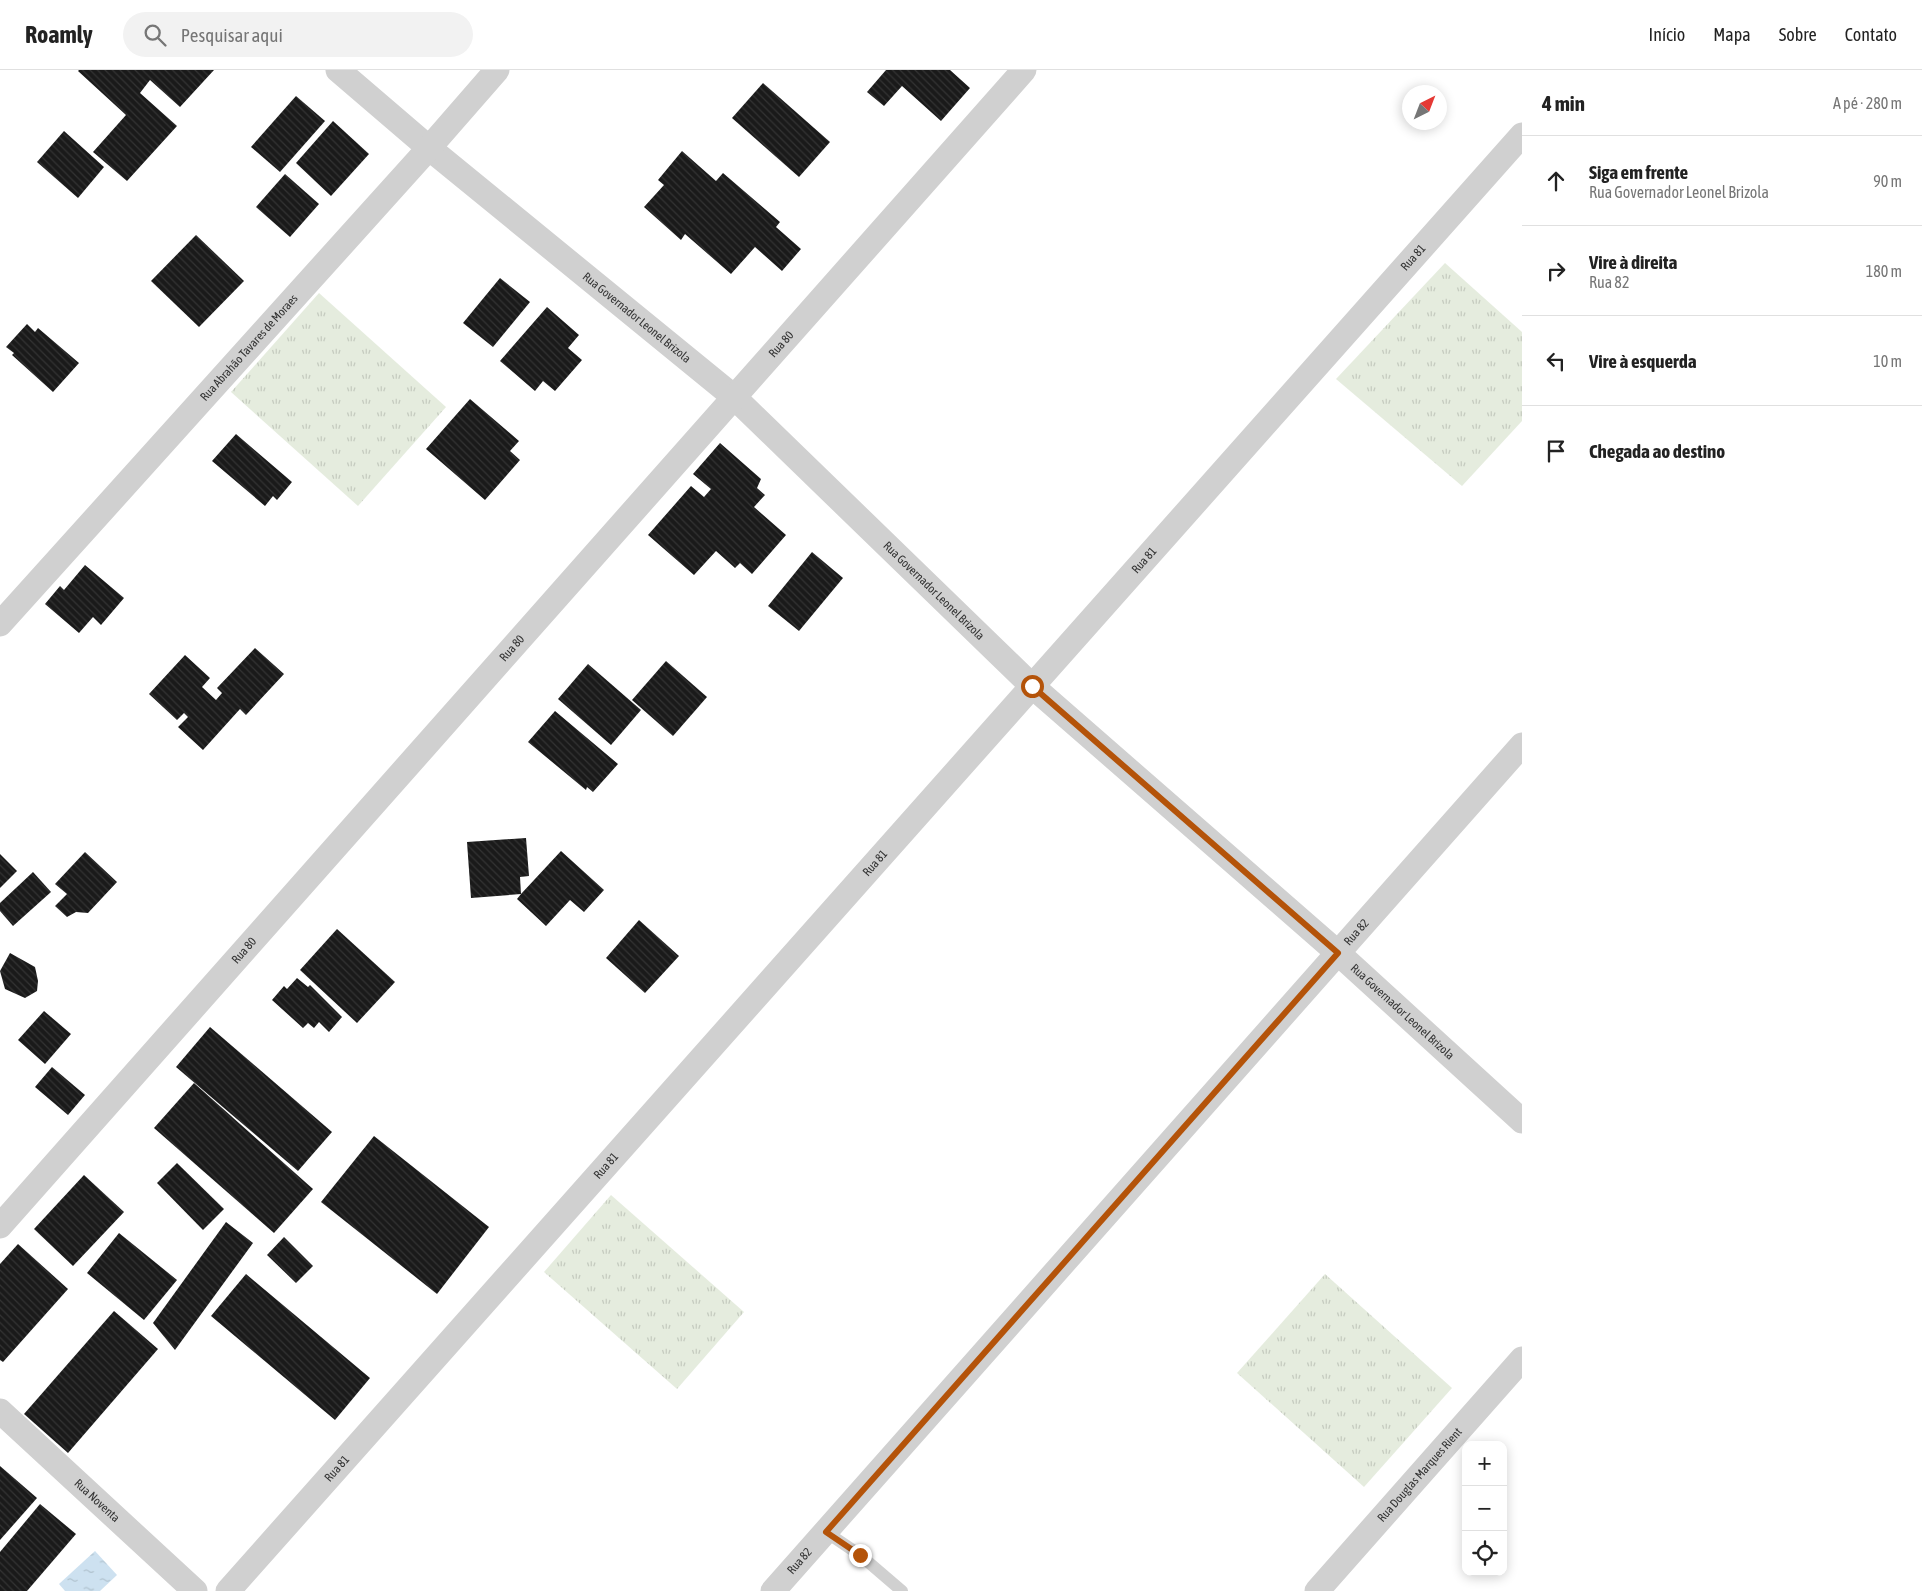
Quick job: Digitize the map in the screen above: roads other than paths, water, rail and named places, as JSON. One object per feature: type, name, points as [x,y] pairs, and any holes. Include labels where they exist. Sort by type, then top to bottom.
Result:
[{"type":"street","name":"Rua Governador Leonel Brizola","points":[[338,70],[430,148],[734,397],[1032,686],[1338,953],[1522,1121]]},
{"type":"street","name":"Rua Abrahão Tavares de Moraes","points":[[0,624],[430,148],[497,70]]},
{"type":"street","name":"Rua 80","points":[[0,1226],[1024,70]]},
{"type":"street","name":"Rua 81","points":[[228,1591],[1522,135]]},
{"type":"street","name":"Rua 82","points":[[773,1591],[1522,745]]},
{"type":"street","name":"Rua Douglas Marques Rient","points":[[1318,1591],[1522,1359]]},
{"type":"street","name":"Rua Noventa","points":[[0,1411],[195,1591]]},
{"type":"lane","points":[[826,1532],[860,1555],[902,1591]]},
{"type":"water","points":[[95,1551],[117,1575],[100,1591],[65,1591],[59,1584]]}]
